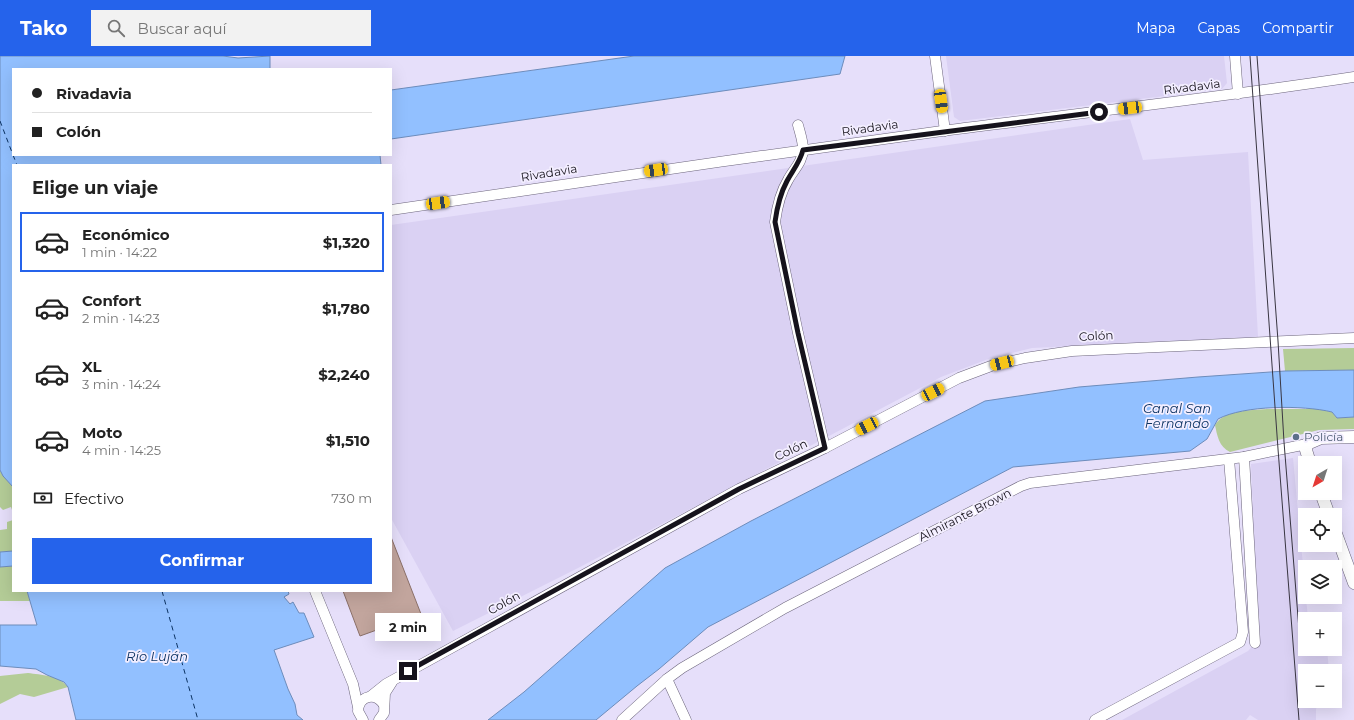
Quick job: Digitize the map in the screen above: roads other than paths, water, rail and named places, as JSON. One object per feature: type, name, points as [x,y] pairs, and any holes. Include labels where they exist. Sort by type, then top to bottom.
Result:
[{"type":"street","points":[[935,56],[945,131]]},
{"type":"street","points":[[1235,56],[1238,94]]},
{"type":"street","name":"Rivadavia","points":[[392,210],[672,168],[945,131],[1238,94],[1354,76]]},
{"type":"street","points":[[798,125],[803,150],[800,161],[780,196],[776,209],[775,222],[798,333],[825,448]]},
{"type":"street","name":"Colón","points":[[358,707],[361,701],[394,679],[739,489],[825,448],[959,378],[991,366],[1025,358],[1072,351],[1354,338]]},
{"type":"street","name":"Almirante Brown","points":[[622,720],[667,679],[682,668],[785,608],[1021,486],[1030,483],[1244,457],[1307,444],[1321,438],[1354,437]]},
{"type":"street","points":[[1307,444],[1306,450],[1308,456]]},
{"type":"street","points":[[1244,457],[1255,642]]},
{"type":"street","points":[[1095,720],[1240,642],[1243,632],[1229,459]]},
{"type":"street","points":[[1342,550],[1354,582]]},
{"type":"street","points":[[316,592],[353,684],[359,715],[363,720]]},
{"type":"street","points":[[379,720],[384,713],[387,688],[394,679]]},
{"type":"street","points":[[667,679],[686,720]]},
{"type":"street","points":[[353,684],[370,696],[379,699],[384,705]]},
{"type":"water","points":[[0,56],[223,56],[238,58],[270,56],[270,68],[12,68],[12,156],[380,156],[381,164],[12,164],[12,486],[3,476],[0,470]]},
{"type":"water","points":[[634,56],[845,56],[840,74],[392,139],[392,90]]},
{"type":"water","name":"Canal San Fernando","points":[[1354,370],[1354,417],[1337,418],[1332,412],[1290,407],[1243,411],[1229,414],[1218,419],[1207,439],[1190,451],[1013,467],[708,627],[596,720],[488,720],[524,692],[665,568],[751,521],[985,401],[1079,387],[1198,377],[1285,371]]},
{"type":"water","points":[[12,551],[12,566],[0,567],[0,552]]},
{"type":"water","name":"Río Luján","points":[[27,592],[288,592],[289,594],[284,597],[290,604],[293,602],[299,613],[304,613],[314,637],[274,650],[295,704],[297,715],[303,720],[76,720],[68,687],[64,682],[36,669],[0,666],[0,625],[37,625]]},
{"type":"tram line","points":[[1250,56],[1299,720]]},
{"type":"tram line","points":[[1257,56],[1284,442],[1298,617]]},
{"type":"place","name":"Policía","points":[[1296,437]]}]
